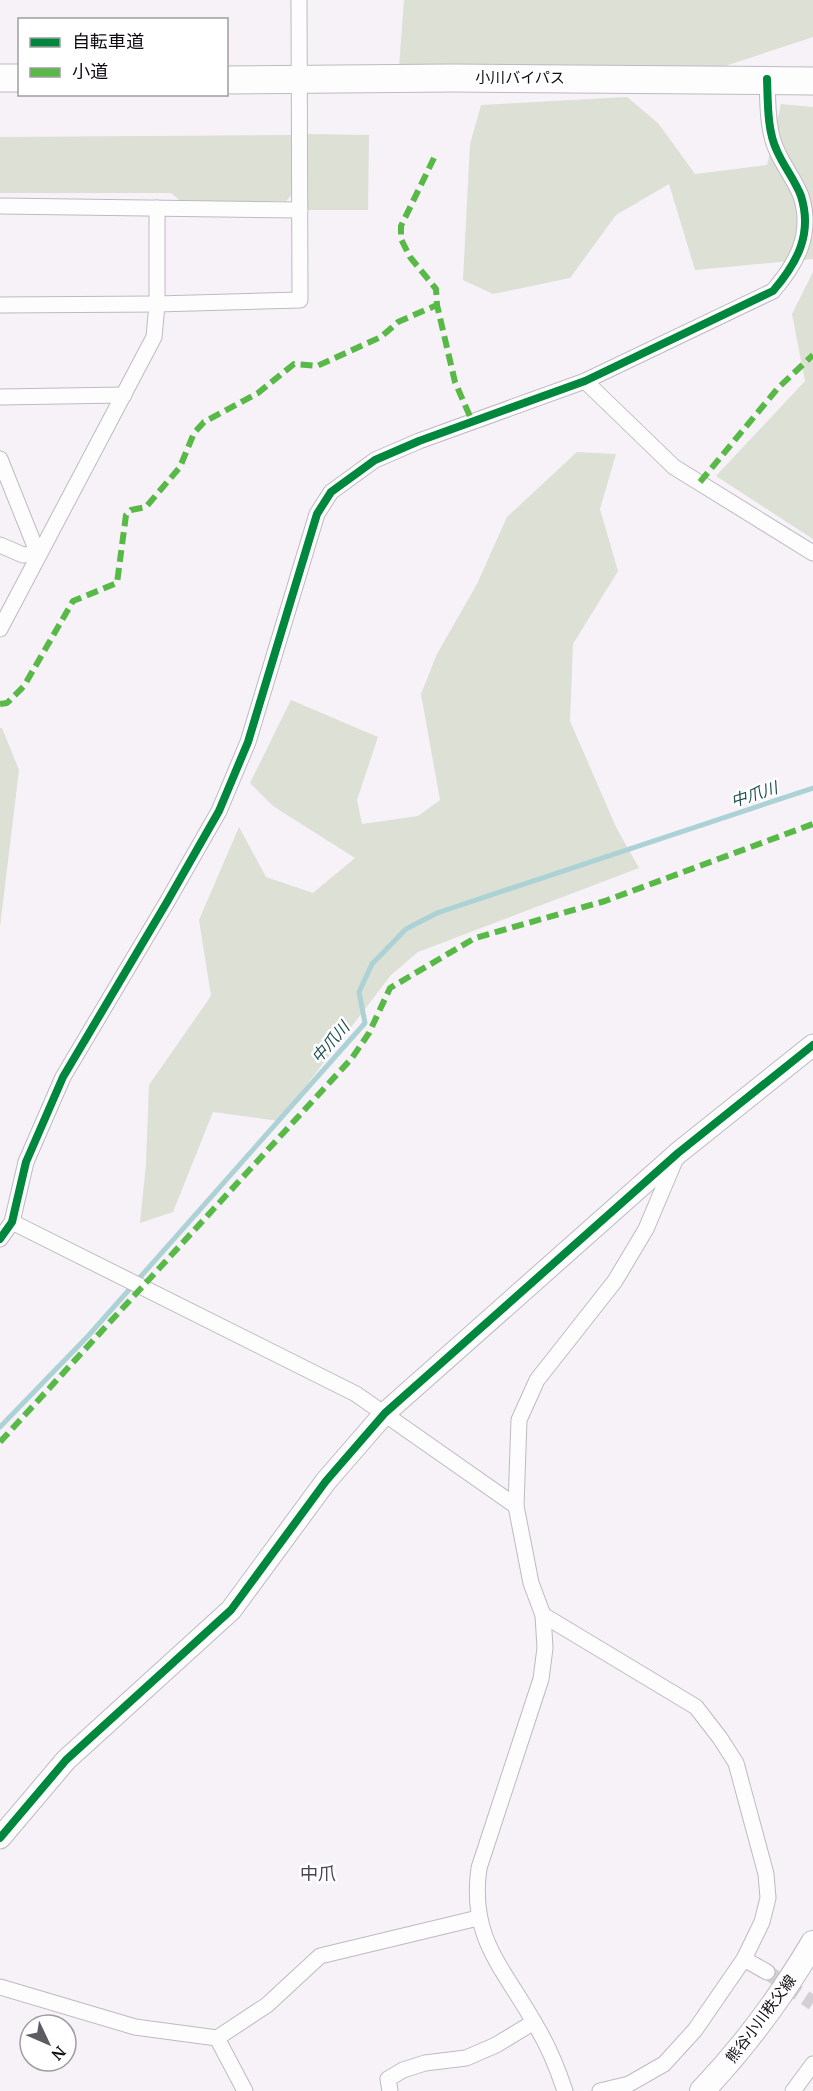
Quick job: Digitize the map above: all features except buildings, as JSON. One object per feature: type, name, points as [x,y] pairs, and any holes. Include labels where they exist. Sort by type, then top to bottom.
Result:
[{"type":"highway","points":[[0,78],[18,78]]},
{"type":"highway","name":"小川バイパス","points":[[228,80],[451,78],[813,81]]},
{"type":"main road","name":"熊谷小川秩父線","points":[[702,2091],[729,2062],[787,1988],[813,1943]]},
{"type":"street","points":[[0,304],[157,304],[300,300],[299,0]]},
{"type":"street","points":[[0,1239],[12,1222],[26,1162],[63,1077],[219,811],[248,741],[317,514],[331,492],[375,460],[585,381],[773,291],[795,265],[804,246],[807,220],[802,198],[777,151],[770,131],[767,79]]},
{"type":"street","points":[[0,206],[300,210]]},
{"type":"street","points":[[0,629],[154,338],[157,304],[157,208]]},
{"type":"street","points":[[585,381],[674,467],[813,553]]},
{"type":"street","points":[[0,397],[124,395]]},
{"type":"street","points":[[0,459],[38,554]]},
{"type":"street","points":[[0,545],[23,555],[38,554]]},
{"type":"street","points":[[0,1838],[66,1760],[231,1610],[326,1481],[385,1413],[678,1153],[813,1045]]},
{"type":"street","points":[[565,2091],[553,2057],[491,1953],[478,1918],[476,1887],[479,1868],[541,1679],[545,1648],[543,1615],[531,1583],[516,1506],[519,1420],[537,1380],[615,1281],[646,1228],[678,1153]]},
{"type":"street","points":[[12,1222],[356,1394],[516,1506]]},
{"type":"street","points":[[543,1615],[696,1707],[736,1763],[766,1874],[768,1898],[762,1922],[744,1959],[695,2030],[664,2064],[629,2084],[600,2091]]},
{"type":"street","points":[[0,1987],[135,2027],[217,2038],[267,2005],[320,1956],[478,1918]]},
{"type":"street","points":[[744,1959],[767,1972]]},
{"type":"street","points":[[390,2091],[388,2079],[403,2070],[425,2063],[466,2058],[496,2045],[534,2022]]},
{"type":"street","points":[[217,2038],[245,2091]]},
{"type":"street","points":[[793,2091],[813,2064]]},
{"type":"shaded area","points":[[404,0],[813,0],[813,37],[725,66],[399,67]]},
{"type":"shaded area","points":[[627,97],[658,123],[695,174],[767,165],[781,104],[813,107],[813,259],[695,270],[669,184],[616,215],[570,278],[493,294],[463,280],[470,144],[481,105]]},
{"type":"shaded area","points":[[308,134],[369,135],[368,210],[306,210]]},
{"type":"shaded area","points":[[295,135],[295,191],[286,201],[181,201],[171,193],[0,193],[0,137]]},
{"type":"shaded area","points":[[813,272],[813,539],[716,476],[805,381],[792,314]]},
{"type":"shaded area","points":[[577,452],[616,454],[600,509],[618,571],[573,644],[570,721],[616,827],[639,868],[418,952],[391,975],[279,1121],[213,1112],[173,1212],[140,1223],[146,1164],[149,1085],[211,996],[199,920],[239,827],[266,877],[313,893],[355,858],[273,806],[250,783],[291,700],[378,737],[357,800],[362,824],[418,816],[440,800],[421,694],[437,654],[477,584],[507,517]]},
{"type":"shaded area","points":[[0,728],[2,728],[19,770],[0,927]]},
{"type":"waterway","name":"中爪川","points":[[0,1427],[89,1335],[365,1023],[359,992],[372,964],[406,929],[437,913],[813,788]]},
{"type":"tunnel","points":[[767,1972],[813,2003]]},
{"type":"marked path","points":[[434,158],[401,226],[401,239],[410,257],[436,289],[437,305],[455,382],[472,421]]},
{"type":"marked path","points":[[0,704],[7,703],[24,686],[73,601],[117,583],[126,515],[131,510],[146,507],[180,467],[194,433],[204,422],[258,393],[294,364],[317,366],[381,337],[398,322],[437,305]]},
{"type":"marked path","points":[[700,482],[778,388],[813,355]]},
{"type":"marked path","points":[[0,1442],[352,1058],[369,1033],[390,988],[475,938],[605,901],[813,824]]},
{"type":"cycle path","points":[[0,1239],[12,1222],[26,1162],[63,1077],[219,811],[248,742],[317,514],[331,492],[375,460],[419,441],[585,381],[773,291],[796,259],[801,247],[805,223],[801,196],[780,157],[771,134],[767,79]]},
{"type":"cycle path","points":[[0,1838],[66,1760],[231,1610],[326,1481],[385,1413],[678,1153],[813,1045]]},
{"type":"district","name":"中爪","points":[[318,1874]]}]
